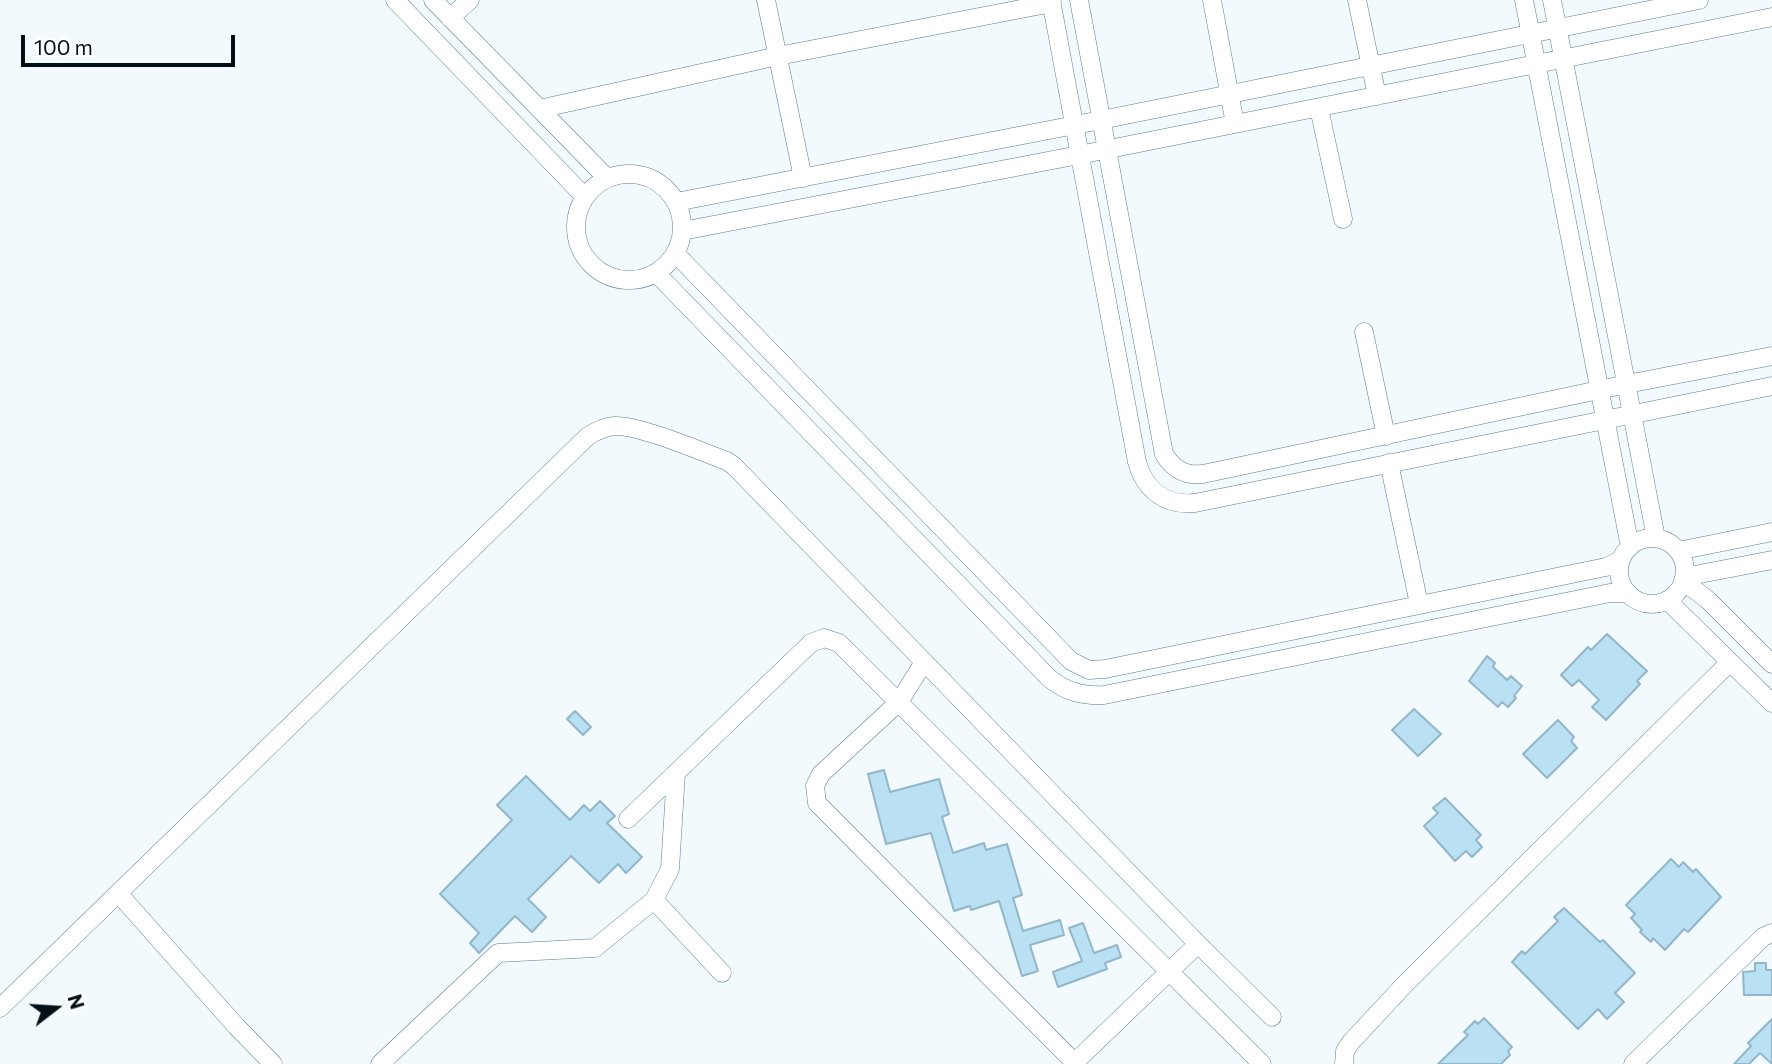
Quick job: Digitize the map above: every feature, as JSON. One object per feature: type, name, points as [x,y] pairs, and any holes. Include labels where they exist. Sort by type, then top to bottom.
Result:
[{"type":"lane","points":[[395,0],[585,197]]},
{"type":"lane","points":[[433,0],[607,178]]},
{"type":"lane","points":[[450,18],[470,0]]},
{"type":"lane","points":[[766,0],[803,178]]},
{"type":"lane","points":[[1079,0],[1164,454],[1174,467],[1188,474],[1203,474],[1772,356]]},
{"type":"lane","points":[[1212,0],[1235,124]]},
{"type":"lane","points":[[1357,0],[1377,96]]},
{"type":"lane","points":[[1524,0],[1605,419],[1625,553],[1620,578],[1628,593]]},
{"type":"lane","points":[[1552,0],[1656,538]]},
{"type":"lane","points":[[676,202],[1074,126],[1699,0]]},
{"type":"lane","points":[[539,108],[778,56],[1052,1],[1137,462],[1148,486],[1170,501],[1195,503],[1772,386]]},
{"type":"lane","points":[[682,230],[1107,150],[1772,17]]},
{"type":"lane","points":[[1319,108],[1343,219]]},
{"type":"lane","points":[[626,173],[646,176],[664,186],[676,202],[682,230],[675,253],[656,273],[637,280],[627,280],[607,275],[584,256],[577,236],[577,216],[585,197],[607,178],[626,173]]},
{"type":"lane","points":[[656,273],[1049,678],[1071,692],[1104,695],[1610,593],[1628,593],[1645,603],[1654,603],[1667,600],[1679,590],[1684,579],[1684,564],[1678,551],[1672,545],[1656,538],[1647,538],[1606,567],[1097,670],[1076,665],[675,253]]},
{"type":"lane","points":[[1364,332],[1386,436]]},
{"type":"lane","points":[[0,1008],[589,436],[606,427],[625,426],[727,461],[734,466],[1272,1017]]},
{"type":"lane","points":[[1390,463],[1419,604]]},
{"type":"lane","points":[[1678,551],[1772,532]]},
{"type":"lane","points":[[1684,579],[1772,560]]},
{"type":"lane","points":[[1684,579],[1772,664]]},
{"type":"lane","points":[[1667,600],[1772,704]]},
{"type":"lane","points":[[628,819],[811,643],[824,638],[839,643],[1262,1064]]},
{"type":"lane","points":[[924,662],[899,702],[821,774],[816,786],[817,803],[1074,1063],[1198,944]]},
{"type":"lane","points":[[1344,1064],[1345,1051],[1350,1042],[1406,983],[1730,662]]},
{"type":"lane","points":[[380,1064],[498,953],[595,948],[654,900],[670,869],[676,773]]},
{"type":"lane","points":[[118,893],[273,1064]]},
{"type":"lane","points":[[654,900],[722,972]]},
{"type":"lane","points":[[1633,1064],[1763,937],[1772,933]]},
{"type":"building","points":[[1607,634],[1647,671],[1637,681],[1640,684],[1606,720],[1592,707],[1599,700],[1579,680],[1572,686],[1561,675],[1588,647],[1591,650]]},
{"type":"building","points":[[1487,656],[1495,663],[1493,667],[1507,680],[1511,676],[1522,686],[1508,707],[1502,702],[1498,707],[1469,681]]},
{"type":"building","points":[[1414,709],[1441,734],[1418,756],[1392,730]]},
{"type":"building","points":[[575,711],[591,727],[583,735],[567,719]]},
{"type":"building","points":[[1558,720],[1574,737],[1571,741],[1577,748],[1547,778],[1523,754]]},
{"type":"building","points":[[884,770],[890,792],[939,779],[949,814],[942,817],[953,853],[984,843],[986,850],[1007,844],[1022,895],[1013,898],[1023,931],[1060,920],[1064,935],[1030,945],[1038,971],[1022,976],[999,901],[971,910],[970,906],[954,911],[931,833],[886,844],[868,774]]},
{"type":"building","points":[[526,776],[570,820],[584,805],[590,811],[600,801],[615,816],[607,823],[642,857],[626,873],[618,864],[599,883],[571,856],[528,899],[546,917],[532,932],[515,916],[479,953],[470,943],[479,933],[440,894],[512,820],[497,805]]},
{"type":"building","points":[[1445,798],[1481,835],[1476,840],[1482,847],[1472,857],[1466,851],[1455,861],[1424,826],[1438,813],[1433,808]]},
{"type":"building","points":[[1671,859],[1679,867],[1683,862],[1693,872],[1696,869],[1721,897],[1688,932],[1684,929],[1665,950],[1653,938],[1651,942],[1640,932],[1642,930],[1631,918],[1635,914],[1626,905]]},
{"type":"building","points":[[1564,908],[1600,942],[1603,940],[1635,973],[1615,993],[1624,1002],[1607,1019],[1598,1009],[1578,1029],[1512,962],[1522,951],[1525,954],[1558,921],[1554,917]]},
{"type":"building","points":[[1083,923],[1094,953],[1117,945],[1121,957],[1105,963],[1107,969],[1058,987],[1053,972],[1082,961],[1069,928]]},
{"type":"building","points":[[1755,963],[1766,963],[1766,970],[1772,970],[1772,995],[1744,995],[1743,972],[1755,971]]},
{"type":"building","points":[[1484,1018],[1512,1047],[1508,1051],[1510,1055],[1501,1064],[1438,1064],[1468,1035],[1464,1032],[1475,1021],[1478,1024]]},
{"type":"building","points":[[1772,1019],[1772,1064],[1760,1053],[1749,1064],[1734,1064],[1751,1046],[1748,1043]]}]
